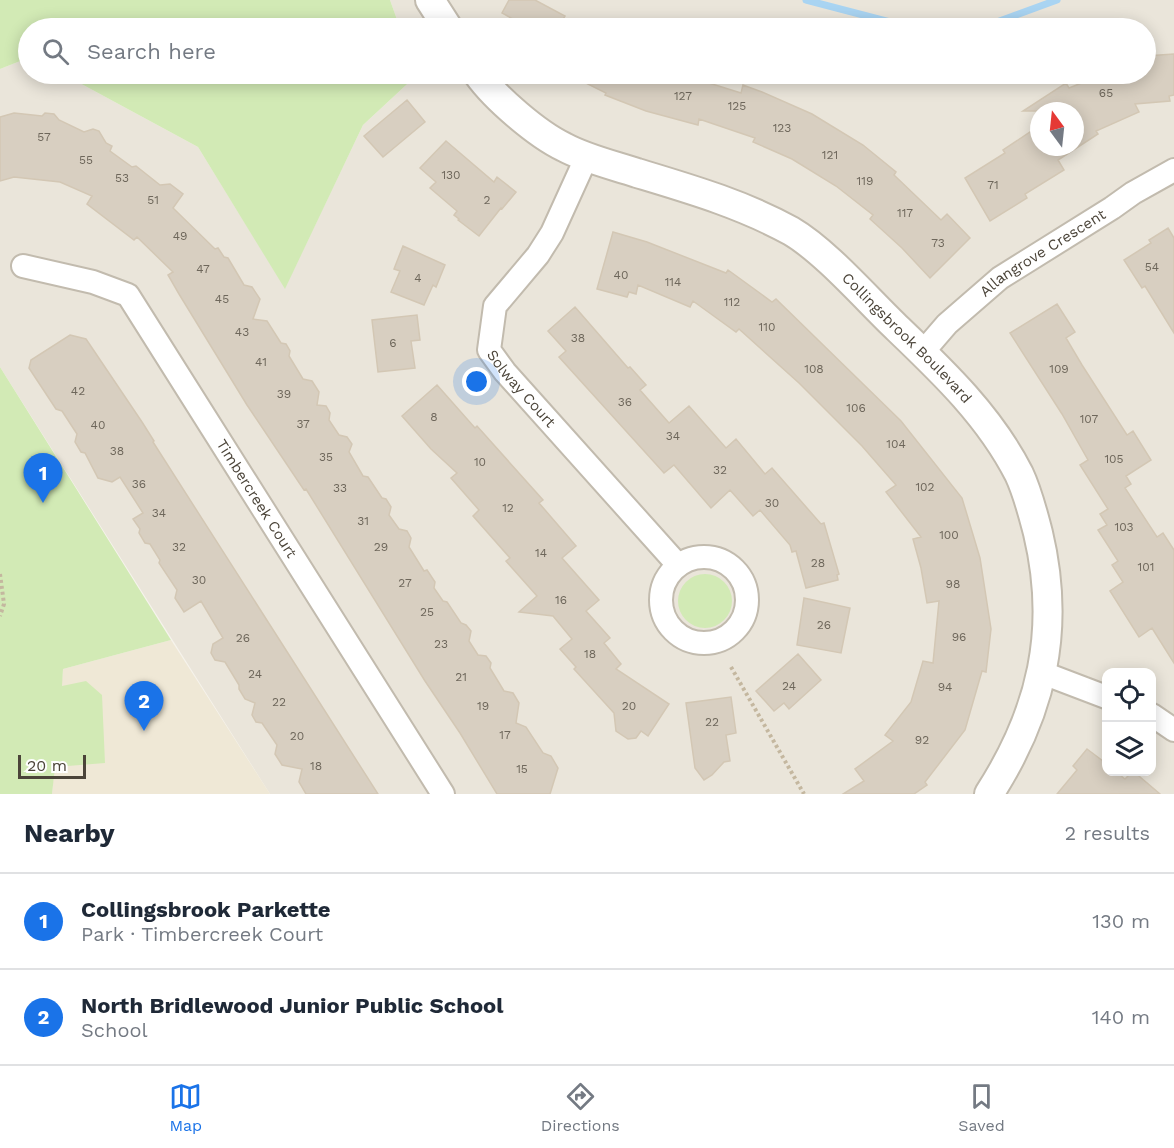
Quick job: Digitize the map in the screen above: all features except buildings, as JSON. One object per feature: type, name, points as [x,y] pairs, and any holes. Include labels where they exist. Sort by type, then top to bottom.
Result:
[{"type":"street","points":[[430,0],[442,18]]},
{"type":"street","name":"Collingsbrook Boulevard","points":[[487,84],[543,135],[565,148],[708,194],[793,233],[824,257],[968,399],[1000,442],[1020,476],[1031,507],[1046,580],[1048,619],[1043,673],[1017,748],[989,794]]},
{"type":"street","name":"Solway Court","points":[[587,156],[552,232],[538,255],[495,306],[489,350],[505,372],[678,565]]},
{"type":"street","name":"Allangrove Crescent","points":[[922,353],[947,324],[1000,278],[1133,193],[1174,170]]},
{"type":"street","name":"Timbercreek Court","points":[[23,266],[93,282],[128,295],[443,794]]},
{"type":"street","points":[[1043,673],[1102,695]]},
{"type":"street","points":[[1156,718],[1174,730]]},
{"type":"path","points":[[0,574],[3,604],[0,616]]},
{"type":"path","points":[[731,667],[804,794]]},
{"type":"shaded area","points":[[390,0],[1174,0],[1174,794],[270,794],[0,367],[0,69],[18,62],[18,84],[81,84],[198,147],[285,288],[363,125],[407,84],[1156,84],[1156,18],[396,18]]},
{"type":"shaded area","points":[[171,640],[270,794],[52,794],[63,669]]},
{"type":"green space","points":[[0,0],[390,0],[396,18],[18,18],[18,62],[0,69]]},
{"type":"green space","points":[[81,84],[407,84],[363,125],[285,289],[198,147]]},
{"type":"green space","points":[[0,367],[171,640],[63,669],[62,686],[86,681],[102,695],[105,763],[55,767],[52,794],[0,794]]},
{"type":"green space","points":[[700,574],[710,574],[720,578],[728,586],[732,601],[728,616],[720,624],[710,628],[700,628],[690,624],[682,616],[678,606],[678,596],[682,586],[690,578]]},
{"type":"waterway","points":[[806,0],[875,18]]},
{"type":"waterway","points":[[1008,18],[1057,0]]},
{"type":"place","name":"Collingsbrook Parkette","points":[[43,503]]},
{"type":"place","name":"North Bridlewood Junior Public School","points":[[144,731]]}]
